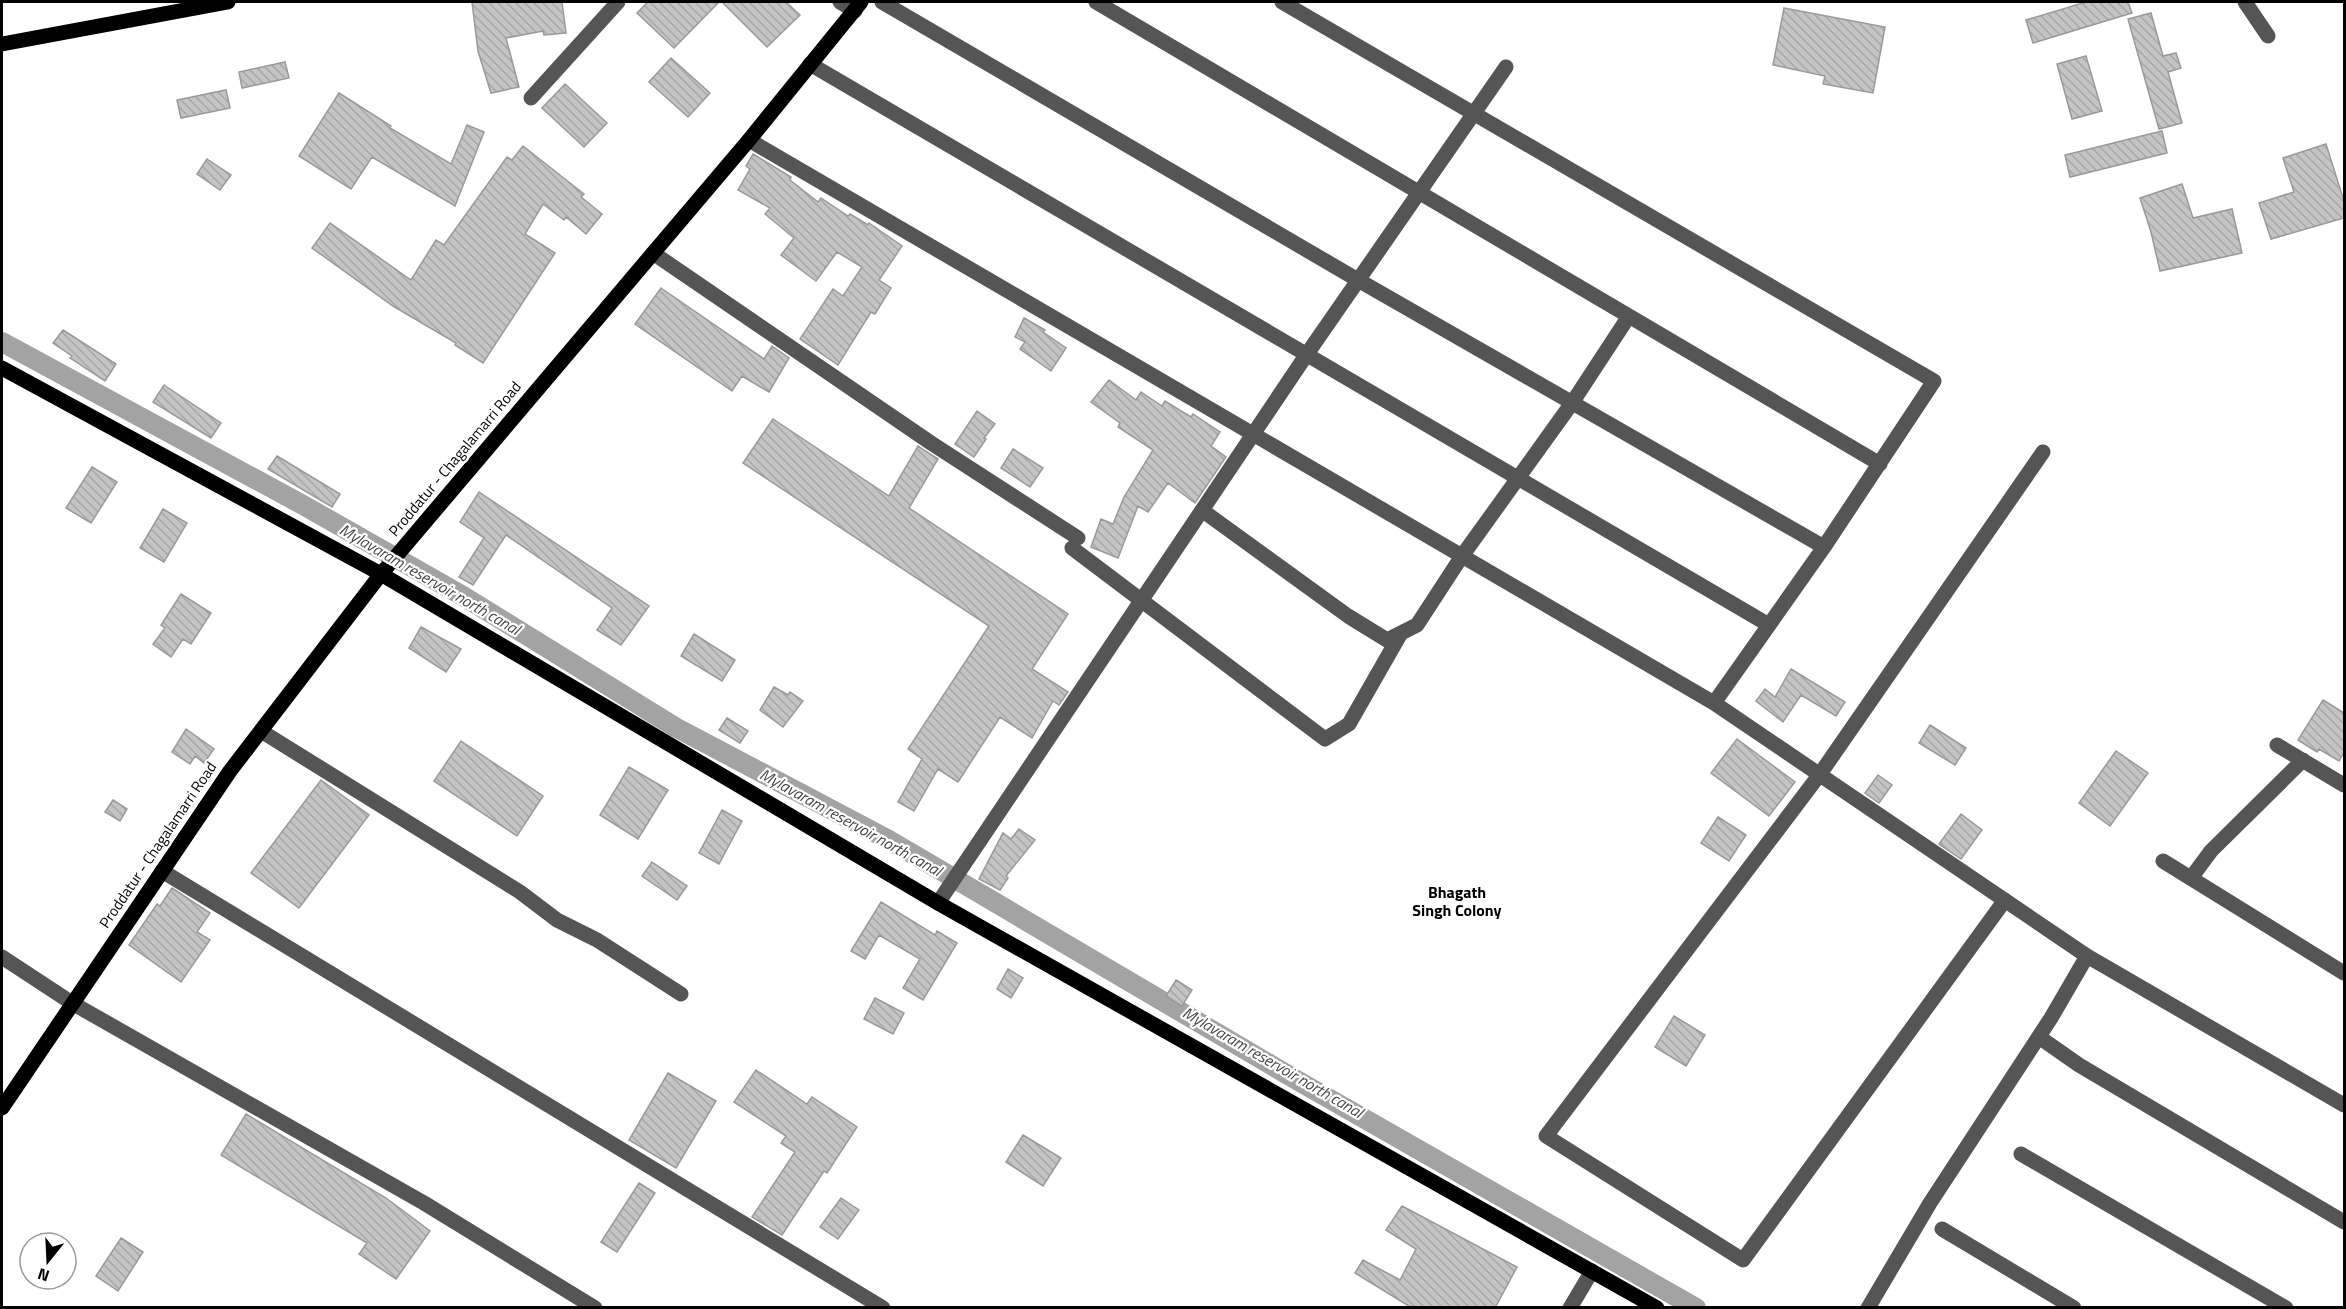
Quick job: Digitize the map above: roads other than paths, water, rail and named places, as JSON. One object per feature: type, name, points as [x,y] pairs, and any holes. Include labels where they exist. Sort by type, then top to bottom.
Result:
[{"type":"main road","points":[[2,44],[228,2]]},
{"type":"main road","name":"Proddatur - Chagalamarri Road","points":[[2,1108],[230,771],[381,574],[749,140],[858,6]]},
{"type":"main road","points":[[2,368],[381,574],[938,903],[1657,1308]]},
{"type":"street","points":[[531,98],[618,2]]},
{"type":"street","points":[[840,2],[858,6]]},
{"type":"street","points":[[882,2],[1358,280],[1824,547]]},
{"type":"street","points":[[1096,2],[1880,464]]},
{"type":"street","points":[[1282,2],[1934,381],[1824,547],[1714,703]]},
{"type":"street","points":[[2245,2],[2268,36]]},
{"type":"street","points":[[810,64],[1769,625]]},
{"type":"street","points":[[938,903],[1203,511],[1306,354],[1506,67]]},
{"type":"street","points":[[749,140],[1714,703],[2087,957],[2344,1106]]},
{"type":"street","points":[[652,254],[931,442],[1075,543],[1142,602],[1324,739],[1349,724],[1401,633]]},
{"type":"street","points":[[1203,511],[1387,640],[1417,625],[1462,556],[1572,403],[1629,316]]},
{"type":"street","points":[[2005,900],[1743,1260],[1546,1136],[1820,774],[2043,452]]},
{"type":"street","points":[[261,731],[520,892],[557,920],[597,940],[681,994]]},
{"type":"street","points":[[2277,745],[2344,785]]},
{"type":"street","points":[[2190,878],[2211,851],[2303,760]]},
{"type":"street","points":[[2163,861],[2344,973]]},
{"type":"street","points":[[162,871],[884,1308]]},
{"type":"street","points":[[2,957],[72,1003],[424,1203],[595,1308]]},
{"type":"street","points":[[1868,1308],[1930,1203],[2039,1037],[2087,957]]},
{"type":"street","points":[[2039,1037],[2079,1065],[2344,1222]]},
{"type":"street","points":[[2021,1154],[2286,1308]]},
{"type":"street","points":[[1942,1229],[2074,1308]]},
{"type":"street","points":[[1570,1308],[1592,1271]]},
{"type":"waterway","name":"Mylavaram reservoir north canal","points":[[2,342],[303,505],[463,596],[675,727],[889,840],[1300,1082],[1696,1308]]},
{"type":"district","name":"Bhagath Singh Colony","points":[[1457,901]]}]
